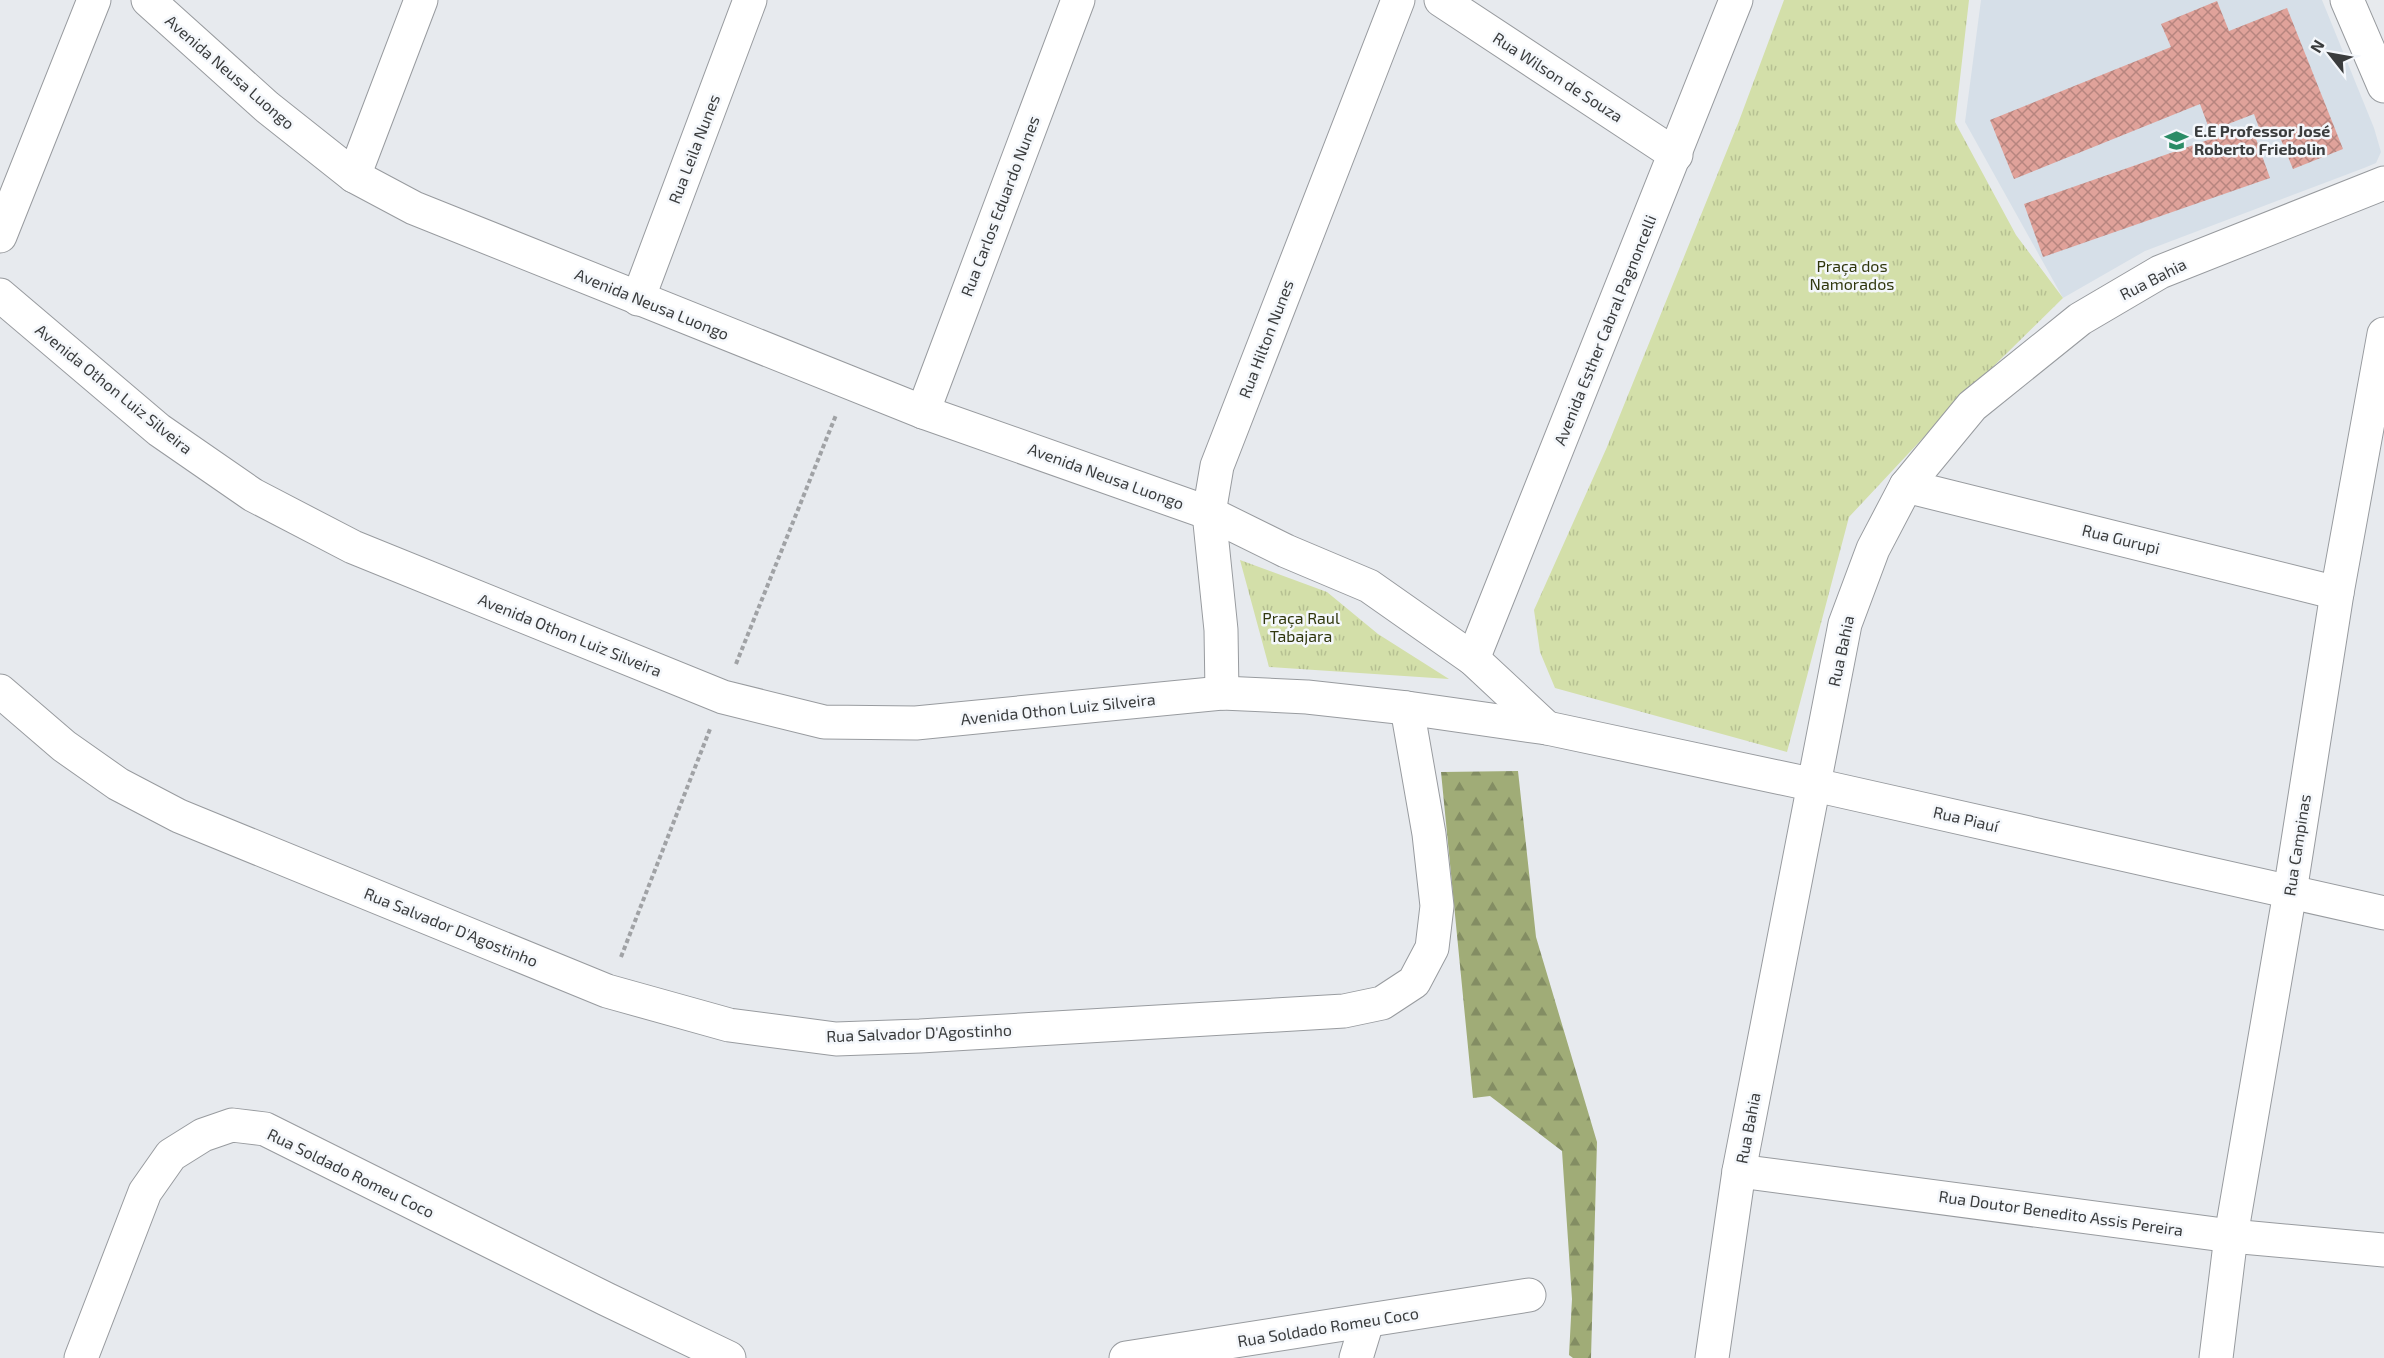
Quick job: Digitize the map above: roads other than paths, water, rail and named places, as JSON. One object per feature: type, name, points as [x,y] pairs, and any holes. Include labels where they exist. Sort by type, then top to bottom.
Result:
[{"type":"street","points":[[0,236],[94,0]]},
{"type":"street","name":"Avenida Neusa Luongo","points":[[148,0],[267,107],[354,176],[414,208],[923,412],[1209,513]]},
{"type":"street","points":[[354,176],[421,0]]},
{"type":"street","name":"Rua Leila Nunes","points":[[638,299],[750,0]]},
{"type":"street","name":"Rua Carlos Eduardo Nunes","points":[[923,412],[1078,0]]},
{"type":"street","name":"Rua Hilton Nunes","points":[[1222,693],[1221,630],[1209,513],[1217,466],[1398,0]]},
{"type":"street","name":"Rua Wilson de Souza","points":[[1441,0],[1676,155]]},
{"type":"street","name":"Avenida Esther Cabral Pagnoncelli","points":[[1473,659],[1736,0]]},
{"type":"street","points":[[2347,0],[2384,86]]},
{"type":"street","name":"Rua Bahia","points":[[1712,1358],[1739,1171],[1845,624],[1873,549],[1906,486],[1971,406],[2080,319],[2160,272],[2384,183]]},
{"type":"street","name":"Avenida Othon Luiz Silveira","points":[[0,295],[159,429],[253,495],[353,547],[723,697],[824,722],[916,723],[1222,693]]},
{"type":"street","name":"Rua Campinas","points":[[2216,1358],[2231,1236],[2290,892],[2337,593],[2384,334]]},
{"type":"street","name":"Rua Gurupi","points":[[1906,486],[2337,593]]},
{"type":"street","points":[[1209,513],[1369,586],[1473,659],[1547,728]]},
{"type":"street","name":"Rua Salvador D'Agostinho","points":[[0,691],[64,746],[118,784],[178,816],[607,991],[729,1025],[836,1039],[1344,1011],[1382,1003],[1414,982],[1432,948],[1437,906],[1429,834],[1407,708]]},
{"type":"street","points":[[1222,693],[1307,697],[1407,708],[1547,728]]},
{"type":"street","name":"Rua Piauí","points":[[1547,728],[1815,785],[2384,914]]},
{"type":"street","name":"Rua Soldado Romeu Coco","points":[[81,1358],[146,1192],[171,1155],[203,1135],[232,1125],[265,1129],[729,1358]]},
{"type":"street","name":"Rua Doutor Benedito Assis Pereira","points":[[1739,1171],[2231,1236],[2384,1250]]},
{"type":"street","name":"Rua Soldado Romeu Coco","points":[[1126,1358],[1529,1295]]},
{"type":"street","points":[[1356,1358],[1366,1322]]},
{"type":"place","name":"E.E Professor José Roberto Friebolin","points":[[2176,140]]},
{"type":"park label","name":"Praça dos Namorados","points":[[1852,275]]},
{"type":"park label","name":"Praça Raul Tabajara","points":[[1301,627]]}]
